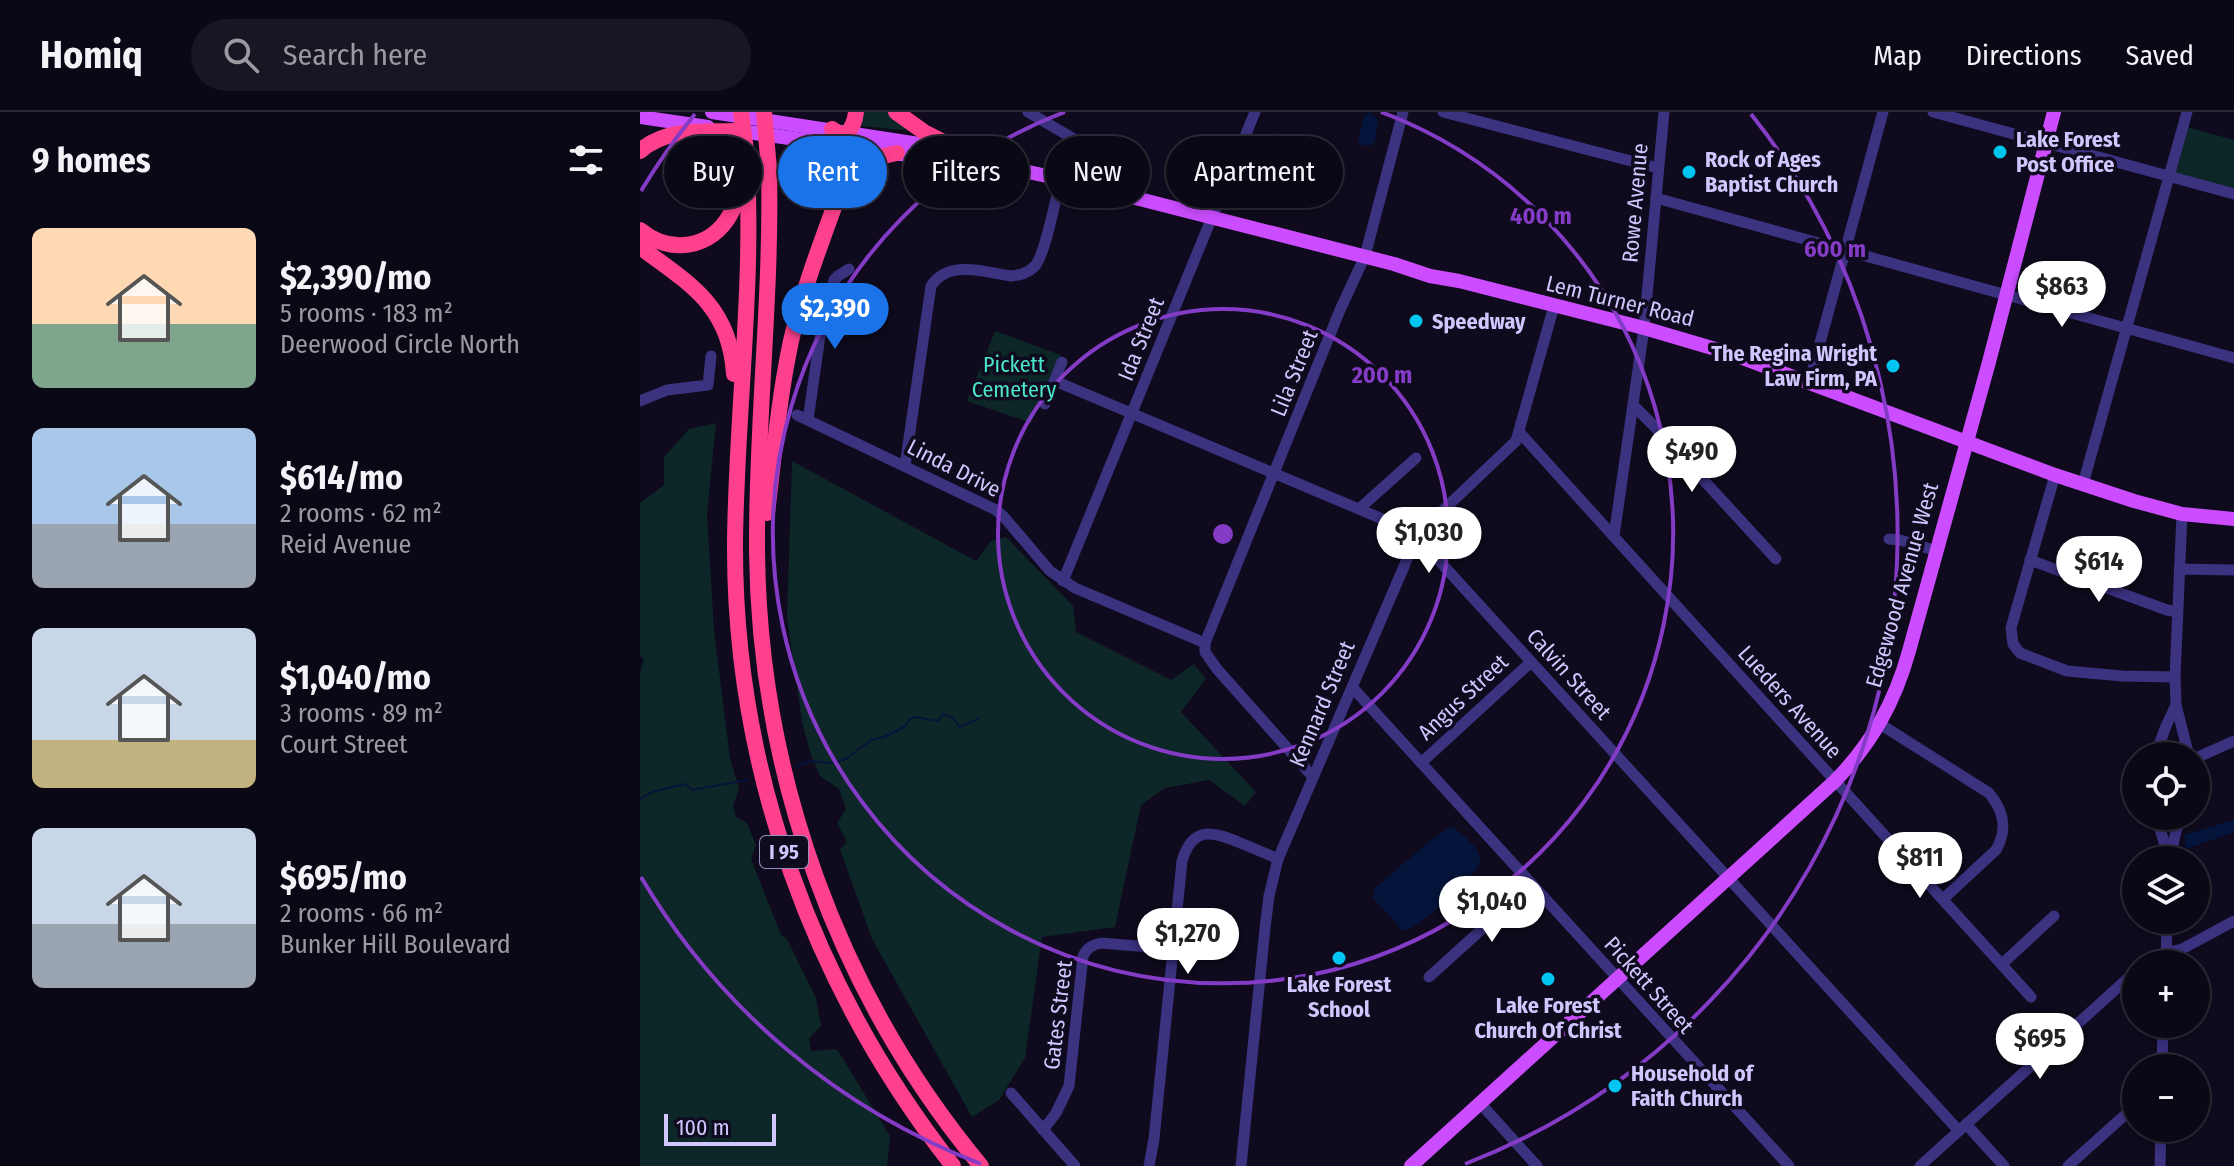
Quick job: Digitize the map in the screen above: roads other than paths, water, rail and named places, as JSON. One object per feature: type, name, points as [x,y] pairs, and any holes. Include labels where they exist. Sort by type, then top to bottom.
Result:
[{"type":"highway","name":"I 95","points":[[741,112],[743,136]]},
{"type":"highway","name":"I 95","points":[[764,112],[770,222],[757,521],[759,606],[768,687],[782,767],[814,873],[856,973],[896,1047],[981,1166]]},
{"type":"highway","points":[[842,136],[853,126],[856,112]]},
{"type":"highway","points":[[896,112],[932,136]]},
{"type":"highway","points":[[640,151],[669,135],[738,131]]},
{"type":"highway","points":[[887,156],[897,153]]},
{"type":"highway","points":[[640,230],[659,243],[692,245],[711,236],[726,221],[733,208]]},
{"type":"highway","name":"I 95","points":[[747,208],[735,543],[738,625],[753,733],[772,813],[802,904],[829,966],[867,1039],[914,1115],[953,1166]]},
{"type":"highway","points":[[759,606],[787,361],[801,304],[834,208]]},
{"type":"highway","points":[[640,247],[700,292],[721,322],[730,342],[733,363],[738,451]]},
{"type":"highway","points":[[926,1092],[991,1166]]},
{"type":"highway","points":[[914,1115],[945,1166]]},
{"type":"main road","points":[[712,112],[830,136]]},
{"type":"main road","name":"Edgewood Avenue West","points":[[1411,1166],[1835,781],[1854,762],[1880,724],[1902,676],[2054,112]]},
{"type":"main road","points":[[640,117],[738,131],[811,136]]},
{"type":"main road","points":[[887,150],[903,154]]},
{"type":"main road","name":"Lem Turner Road","points":[[1150,202],[1365,256],[1430,276],[1644,328],[1729,353],[2055,475],[2182,514],[2234,519]]},
{"type":"street","points":[[1028,112],[1069,136]]},
{"type":"street","name":"Ida Street","points":[[1063,581],[1255,112]]},
{"type":"street","name":"Lila Street","points":[[1205,648],[1340,310],[1365,256],[1403,112]]},
{"type":"street","points":[[1443,112],[1658,168]]},
{"type":"street","name":"Rowe Avenue","points":[[1614,536],[1644,328],[1664,112]]},
{"type":"street","points":[[1809,383],[1883,112]]},
{"type":"street","points":[[1933,112],[2234,194]]},
{"type":"street","points":[[2083,484],[2187,112]]},
{"type":"street","points":[[1656,198],[2234,358]]},
{"type":"street","points":[[905,466],[931,286],[941,274],[954,269],[1011,276],[1033,268],[1041,255],[1053,208]]},
{"type":"street","name":"Linda Drive","points":[[849,269],[834,280],[823,315],[802,417],[996,510],[1050,571],[1063,581],[1205,648],[1217,669],[1313,777]]},
{"type":"street","name":"Kennard Street","points":[[1241,1166],[1266,917],[1278,859],[1418,534],[1510,448],[1520,433],[1554,306]]},
{"type":"street","points":[[640,401],[667,390],[708,385],[711,356]]},
{"type":"street","points":[[1045,404],[1062,362]]},
{"type":"street","name":"Calvin Street","points":[[1055,381],[1418,534],[1728,877],[1963,1128],[2004,1166]]},
{"type":"street","points":[[1633,405],[1776,559]]},
{"type":"street","name":"Lueders Avenue","points":[[1520,433],[2031,997]]},
{"type":"street","points":[[1360,508],[1416,458]]},
{"type":"street","points":[[2055,475],[2011,628],[2013,644],[2020,653],[2067,671],[2175,677]]},
{"type":"street","points":[[2182,514],[2175,677],[2176,705],[2185,742]]},
{"type":"street","points":[[1889,539],[1937,551]]},
{"type":"street","points":[[2030,560],[2177,612]]},
{"type":"street","points":[[2179,569],[2234,570]]},
{"type":"street","name":"Angus Street","points":[[1421,763],[1531,662]]},
{"type":"street","name":"Pickett Street","points":[[1352,687],[1789,1166]]},
{"type":"street","points":[[2161,742],[2176,705]]},
{"type":"street","points":[[1880,724],[1989,793],[2002,814],[2004,827],[1996,850],[1943,899]]},
{"type":"street","points":[[2210,752],[2234,741]]},
{"type":"street","points":[[1149,1166],[1182,861],[1186,848],[1204,834],[1213,833],[1278,859]]},
{"type":"street","points":[[1429,977],[1532,884]]},
{"type":"street","points":[[2002,964],[2054,916]]},
{"type":"street","points":[[2180,950],[2234,921]]},
{"type":"street","name":"Gates Street","points":[[1043,1130],[1056,1113],[1069,1086],[1083,956],[1090,946],[1101,943],[1173,949]]},
{"type":"street","points":[[1920,1166],[2122,984]]},
{"type":"street","points":[[1011,1093],[1075,1166]]},
{"type":"street","points":[[1480,1103],[1537,1166]]},
{"type":"street","points":[[2068,1166],[2122,1118]]},
{"type":"street","points":[[2160,1160],[2169,1166]]},
{"type":"water","points":[[1369,112],[1378,120],[1375,142],[1369,146],[1358,140],[1364,116]]},
{"type":"water","points":[[2234,820],[2234,832],[2194,846],[2186,846],[2184,835],[2210,830],[2210,827]]},
{"type":"water","points":[[1450,827],[1469,841],[1480,857],[1480,863],[1431,914],[1403,931],[1373,898],[1375,888]]},
{"type":"waterway","points":[[796,766],[810,761],[832,763],[846,759],[871,740],[904,727],[916,717],[938,721],[943,714],[952,717],[960,727],[978,719]]},
{"type":"waterway","points":[[640,799],[652,792],[685,784],[692,790],[747,780]]},
{"type":"place","name":"Lake Forest Post Office","points":[[2000,152]]},
{"type":"place","name":"Rock of Ages Baptist Church","points":[[1689,172]]},
{"type":"place","name":"Speedway","points":[[1416,321]]},
{"type":"place","name":"The Regina Wright Law Firm, PA","points":[[1893,366]]},
{"type":"place","name":"Lake Forest School","points":[[1339,958]]},
{"type":"place","name":"Lake Forest Church Of Christ","points":[[1548,979]]},
{"type":"place","name":"Household of Faith Church","points":[[1615,1086]]},
{"type":"park label","name":"Pickett Cemetery","points":[[1014,376]]}]
